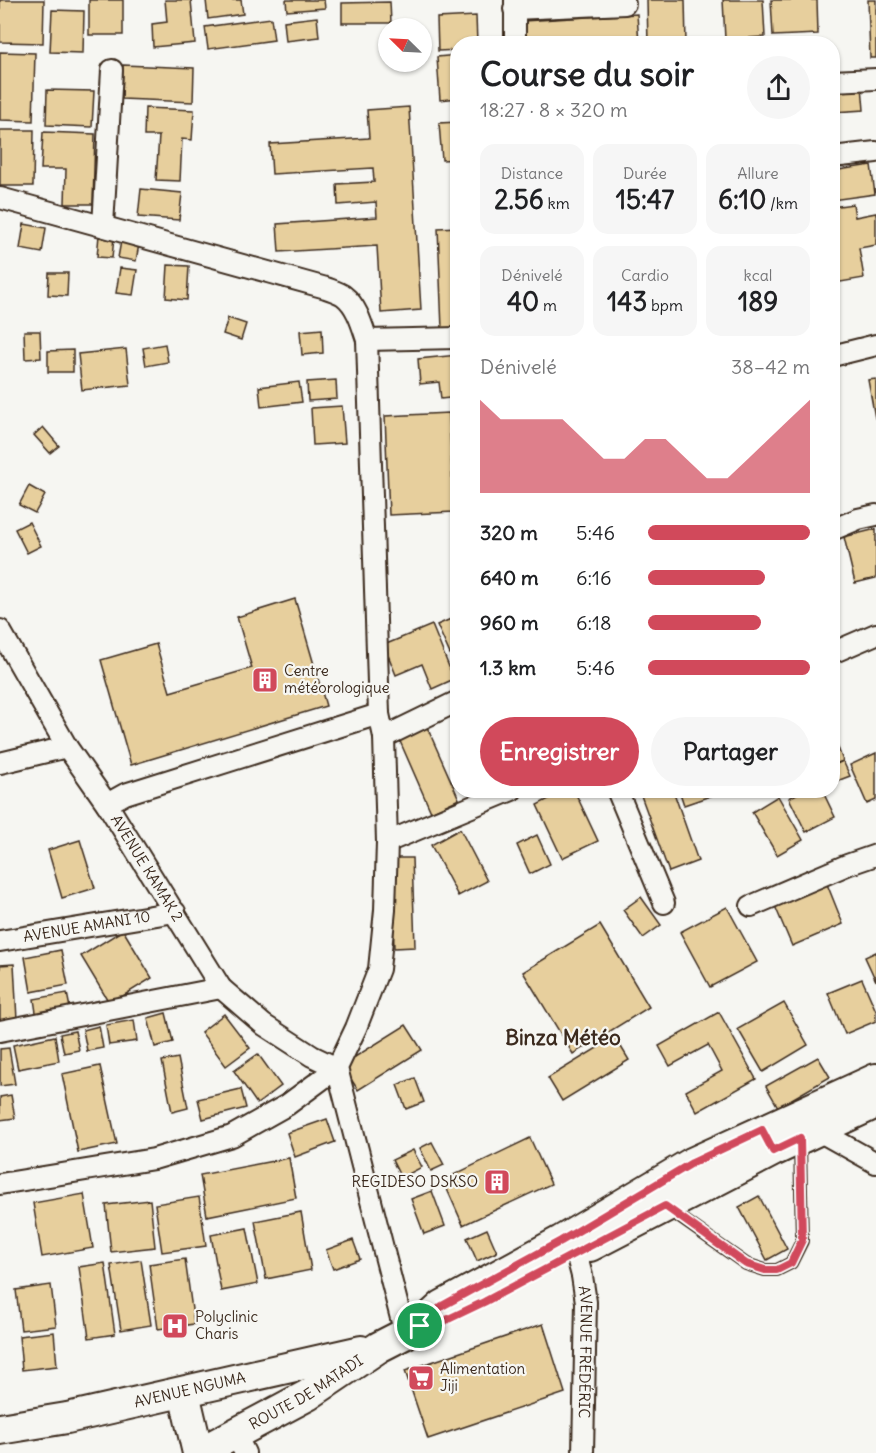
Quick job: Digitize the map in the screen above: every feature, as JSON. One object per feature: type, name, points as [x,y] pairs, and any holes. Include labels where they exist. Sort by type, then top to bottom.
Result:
[{"type":"main road","points":[[379,1347],[413,1330],[440,1323],[665,1206],[767,1141],[876,1079]]},
{"type":"main road","points":[[413,1330],[442,1306],[561,1241],[692,1163],[767,1141],[809,1134],[876,1102]]},
{"type":"main road","name":"AVENUE NGUMA","points":[[0,1429],[67,1418],[184,1393],[379,1347]]},
{"type":"main road","name":"ROUTE DE MATADI","points":[[199,1453],[240,1444],[379,1347]]},
{"type":"main road","points":[[184,1393],[199,1453]]},
{"type":"street","points":[[515,36],[514,4],[625,4]]},
{"type":"street","points":[[103,226],[112,70]]},
{"type":"street","points":[[840,81],[876,79]]},
{"type":"street","points":[[840,156],[876,152]]},
{"type":"street","points":[[0,198],[326,288],[344,296],[357,312],[367,340],[379,714],[384,737],[387,842],[385,910],[379,969],[356,1028],[337,1068],[287,1105],[232,1136],[154,1159],[0,1184]]},
{"type":"street","points":[[367,340],[450,338]]},
{"type":"street","points":[[840,355],[876,345]]},
{"type":"street","points":[[840,527],[876,515]]},
{"type":"street","name":"AVENUE KAMAK 2","points":[[0,630],[67,747],[107,804],[221,988],[264,1025],[312,1056],[337,1068]]},
{"type":"street","points":[[840,650],[876,634]]},
{"type":"street","points":[[384,737],[450,705]]},
{"type":"street","points":[[107,804],[125,794],[379,714]]},
{"type":"street","points":[[0,763],[67,747]]},
{"type":"street","points":[[387,842],[493,798]]},
{"type":"street","points":[[620,798],[664,903]]},
{"type":"street","points":[[751,906],[876,855]]},
{"type":"street","name":"AVENUE AMANI 10","points":[[0,941],[175,912]]},
{"type":"street","points":[[0,1031],[221,988]]},
{"type":"street","points":[[337,1068],[413,1330]]},
{"type":"street","points":[[809,1134],[876,1163]]},
{"type":"street","name":"AVENUE FRÉDÉRIC","points":[[576,1253],[586,1302],[583,1453]]},
{"type":"lane","points":[[665,1206],[746,1264],[765,1270],[777,1270],[791,1263],[802,1240],[809,1134]]},
{"type":"building","points":[[0,0],[44,0],[43,43],[0,42]]},
{"type":"building","points":[[89,0],[123,0],[123,35],[89,35]]},
{"type":"building","points":[[165,0],[191,0],[195,43],[153,47],[152,24],[167,22]]},
{"type":"building","points":[[206,0],[241,0],[243,14],[208,19]]},
{"type":"building","points":[[286,0],[324,0],[325,8],[287,11]]},
{"type":"building","points":[[647,0],[685,0],[686,36],[648,36]]},
{"type":"building","points":[[723,0],[763,0],[765,36],[725,36]]},
{"type":"building","points":[[771,0],[817,0],[818,34],[773,36]]},
{"type":"building","points":[[868,0],[876,0],[876,58],[870,58]]},
{"type":"building","points":[[390,2],[391,18],[378,18],[378,23],[342,23],[342,3]]},
{"type":"building","points":[[52,10],[84,11],[83,53],[50,52]]},
{"type":"building","points":[[637,14],[638,36],[524,36],[523,21]]},
{"type":"building","points":[[476,16],[477,36],[450,36],[450,50],[438,51],[437,18]]},
{"type":"building","points":[[317,17],[319,37],[286,41],[284,21]]},
{"type":"building","points":[[271,18],[274,40],[208,49],[205,27]]},
{"type":"building","points":[[0,52],[35,53],[33,121],[0,120]]},
{"type":"building","points":[[450,56],[450,99],[440,100],[437,57]]},
{"type":"building","points":[[123,65],[194,68],[193,102],[122,99]]},
{"type":"building","points":[[862,86],[864,110],[840,112],[840,87]]},
{"type":"building","points":[[47,90],[94,91],[92,127],[46,125]]},
{"type":"building","points":[[409,107],[421,310],[381,313],[377,246],[279,252],[277,224],[377,217],[376,202],[338,205],[337,184],[374,182],[373,168],[272,174],[270,144],[369,138],[367,110]]},
{"type":"building","points":[[145,108],[194,110],[192,140],[182,139],[180,181],[156,180],[159,136],[144,136]]},
{"type":"building","points":[[450,122],[450,160],[442,160],[439,123]]},
{"type":"building","points":[[0,130],[34,130],[33,186],[0,186]]},
{"type":"building","points":[[43,132],[95,134],[93,204],[65,204],[66,169],[41,169]]},
{"type":"building","points":[[871,165],[875,194],[840,199],[840,170]]},
{"type":"building","points":[[141,189],[182,193],[179,220],[138,217]]},
{"type":"building","points":[[853,204],[855,217],[876,213],[876,245],[859,248],[864,278],[840,282],[840,206]]},
{"type":"building","points":[[24,224],[46,228],[42,253],[20,249]]},
{"type":"building","points":[[450,227],[450,328],[442,329],[438,228]]},
{"type":"building","points":[[99,235],[114,237],[112,258],[97,257]]},
{"type":"building","points":[[121,241],[139,244],[136,261],[118,258]]},
{"type":"building","points":[[168,265],[189,266],[187,300],[166,298]]},
{"type":"building","points":[[120,268],[137,270],[133,295],[116,293]]},
{"type":"building","points":[[49,273],[68,273],[67,296],[48,295]]},
{"type":"building","points":[[228,318],[246,324],[241,340],[223,334]]},
{"type":"building","points":[[322,329],[323,353],[302,355],[300,331]]},
{"type":"building","points":[[24,331],[40,331],[41,358],[25,359]]},
{"type":"building","points":[[165,344],[168,362],[146,366],[143,348]]},
{"type":"building","points":[[126,349],[130,385],[82,390],[78,354]]},
{"type":"building","points":[[73,350],[73,372],[48,372],[48,351]]},
{"type":"building","points":[[450,356],[450,398],[441,399],[439,382],[420,384],[418,359]]},
{"type":"building","points":[[876,379],[876,418],[875,418],[868,380]]},
{"type":"building","points":[[336,380],[337,399],[308,401],[307,382]]},
{"type":"building","points":[[299,382],[302,402],[261,407],[259,387]]},
{"type":"building","points":[[342,406],[345,443],[313,445],[311,408]]},
{"type":"building","points":[[449,413],[450,512],[389,515],[385,416]]},
{"type":"building","points":[[43,427],[59,446],[50,453],[34,435]]},
{"type":"building","points":[[29,486],[45,495],[35,513],[19,505]]},
{"type":"building","points":[[29,522],[41,546],[27,553],[15,529]]},
{"type":"building","points":[[876,529],[876,578],[855,583],[844,537]]},
{"type":"building","name":"Centre météorologique","points":[[295,599],[326,706],[131,765],[101,660],[156,644],[170,692],[252,668],[237,617]]},
{"type":"building","points":[[450,619],[450,654],[437,625]]},
{"type":"building","points":[[432,625],[450,669],[450,681],[432,689],[422,664],[396,675],[384,645]]},
{"type":"building","points":[[427,727],[450,779],[450,798],[459,799],[431,812],[399,739]]},
{"type":"building","points":[[876,753],[876,800],[867,804],[850,765]]},
{"type":"building","points":[[843,761],[850,776],[840,780],[840,762]]},
{"type":"building","points":[[551,798],[578,798],[598,841],[562,858],[537,805]]},
{"type":"building","points":[[642,798],[676,798],[698,861],[669,872]]},
{"type":"building","points":[[682,798],[704,798],[684,805]]},
{"type":"building","points":[[775,798],[779,798],[803,840],[777,855],[752,812]]},
{"type":"building","points":[[789,798],[826,798],[835,817],[806,832]]},
{"type":"building","points":[[460,829],[487,881],[458,896],[431,845]]},
{"type":"building","points":[[537,835],[550,864],[530,874],[517,845]]},
{"type":"building","points":[[80,840],[95,888],[62,898],[48,850]]},
{"type":"building","points":[[391,858],[412,858],[415,947],[394,948]]},
{"type":"building","points":[[827,884],[843,924],[792,946],[775,906]]},
{"type":"building","points":[[641,897],[661,925],[643,938],[623,910]]},
{"type":"building","points":[[727,907],[757,962],[710,987],[680,932]]},
{"type":"building","points":[[600,925],[649,1007],[573,1054],[523,972]]},
{"type":"building","points":[[123,930],[152,978],[110,1004],[81,956]]},
{"type":"building","points":[[61,950],[68,985],[31,992],[25,957]]},
{"type":"building","points":[[876,952],[876,981],[865,957]]},
{"type":"building","points":[[14,964],[17,1020],[0,1021],[0,965]]},
{"type":"building","points":[[862,979],[876,1011],[876,1021],[845,1034],[828,993]]},
{"type":"building","points":[[67,993],[71,1013],[37,1019],[34,999]]},
{"type":"building","points":[[784,1003],[808,1045],[763,1072],[738,1029]]},
{"type":"building","points":[[719,1012],[756,1079],[697,1112],[686,1091],[722,1071],[708,1045],[670,1066],[659,1046]]},
{"type":"building","points":[[166,1013],[173,1042],[155,1047],[148,1018]]},
{"type":"building","points":[[224,1014],[250,1048],[226,1066],[201,1032]]},
{"type":"building","points":[[134,1020],[137,1041],[109,1045],[106,1025]]},
{"type":"building","points":[[406,1025],[422,1050],[358,1090],[342,1065]]},
{"type":"building","points":[[99,1026],[103,1048],[87,1051],[83,1030]]},
{"type":"building","points":[[75,1031],[79,1050],[64,1053],[60,1034]]},
{"type":"building","points":[[55,1036],[59,1061],[18,1069],[13,1045]]},
{"type":"building","points":[[615,1037],[629,1060],[562,1101],[548,1078]]},
{"type":"building","points":[[9,1048],[15,1084],[0,1086],[0,1049]]},
{"type":"building","points":[[258,1054],[281,1086],[257,1104],[234,1071]]},
{"type":"building","points":[[818,1057],[830,1077],[778,1107],[766,1086]]},
{"type":"building","points":[[178,1058],[188,1108],[172,1112],[162,1061]]},
{"type":"building","points":[[100,1066],[117,1144],[78,1152],[62,1074]]},
{"type":"building","points":[[415,1078],[424,1102],[406,1109],[397,1085]]},
{"type":"building","points":[[241,1089],[246,1108],[203,1119],[198,1099]]},
{"type":"building","points":[[11,1095],[15,1118],[0,1120],[0,1097]]},
{"type":"building","points":[[327,1119],[335,1142],[295,1157],[287,1133]]},
{"type":"building","name":"REGIDESO DSKSO","points":[[530,1138],[551,1184],[463,1225],[443,1180]]},
{"type":"building","points":[[432,1142],[444,1165],[431,1171],[420,1148]]},
{"type":"building","points":[[413,1150],[422,1167],[401,1178],[392,1160]]},
{"type":"building","points":[[289,1158],[296,1198],[207,1216],[200,1175]]},
{"type":"building","points":[[432,1191],[445,1226],[424,1234],[411,1199]]},
{"type":"building","points":[[84,1194],[93,1248],[42,1257],[33,1203]]},
{"type":"building","points":[[759,1196],[787,1249],[767,1260],[739,1207]]},
{"type":"building","points":[[199,1197],[206,1246],[162,1252],[155,1204]]},
{"type":"building","points":[[150,1200],[155,1247],[111,1252],[106,1205]]},
{"type":"building","points":[[301,1212],[311,1270],[266,1279],[255,1221]]},
{"type":"building","points":[[247,1228],[258,1284],[221,1291],[211,1235]]},
{"type":"building","points":[[487,1229],[497,1252],[477,1261],[467,1238]]},
{"type":"building","points":[[353,1240],[360,1259],[333,1269],[326,1250]]},
{"type":"building","points":[[185,1259],[194,1324],[158,1329],[149,1264]]},
{"type":"building","points":[[141,1260],[151,1325],[121,1330],[111,1265]]},
{"type":"building","points":[[105,1263],[115,1334],[89,1338],[79,1267]]},
{"type":"building","points":[[51,1285],[56,1326],[21,1330],[16,1290]]},
{"type":"building","points":[[543,1324],[565,1393],[428,1439],[405,1371]]},
{"type":"building","points":[[54,1332],[57,1366],[22,1370],[19,1336]]},
{"type":"place","name":"Centre météorologique","points":[[265,680]]},
{"type":"place","name":"REGIDESO DSKSO","points":[[497,1182]]},
{"type":"place","name":"Polyclinic Charis","points":[[175,1326]]},
{"type":"place","name":"Alimentation Jiji","points":[[421,1378]]},
{"type":"district","name":"Binza Météo","points":[[563,1038]]},
{"type":"route","points":[[762,1130],[773,1151],[800,1138],[802,1240],[791,1263],[777,1270],[765,1270],[746,1264],[665,1206],[484,1302],[440,1323],[420,1326],[442,1306],[561,1241],[692,1163],[762,1130]]}]
